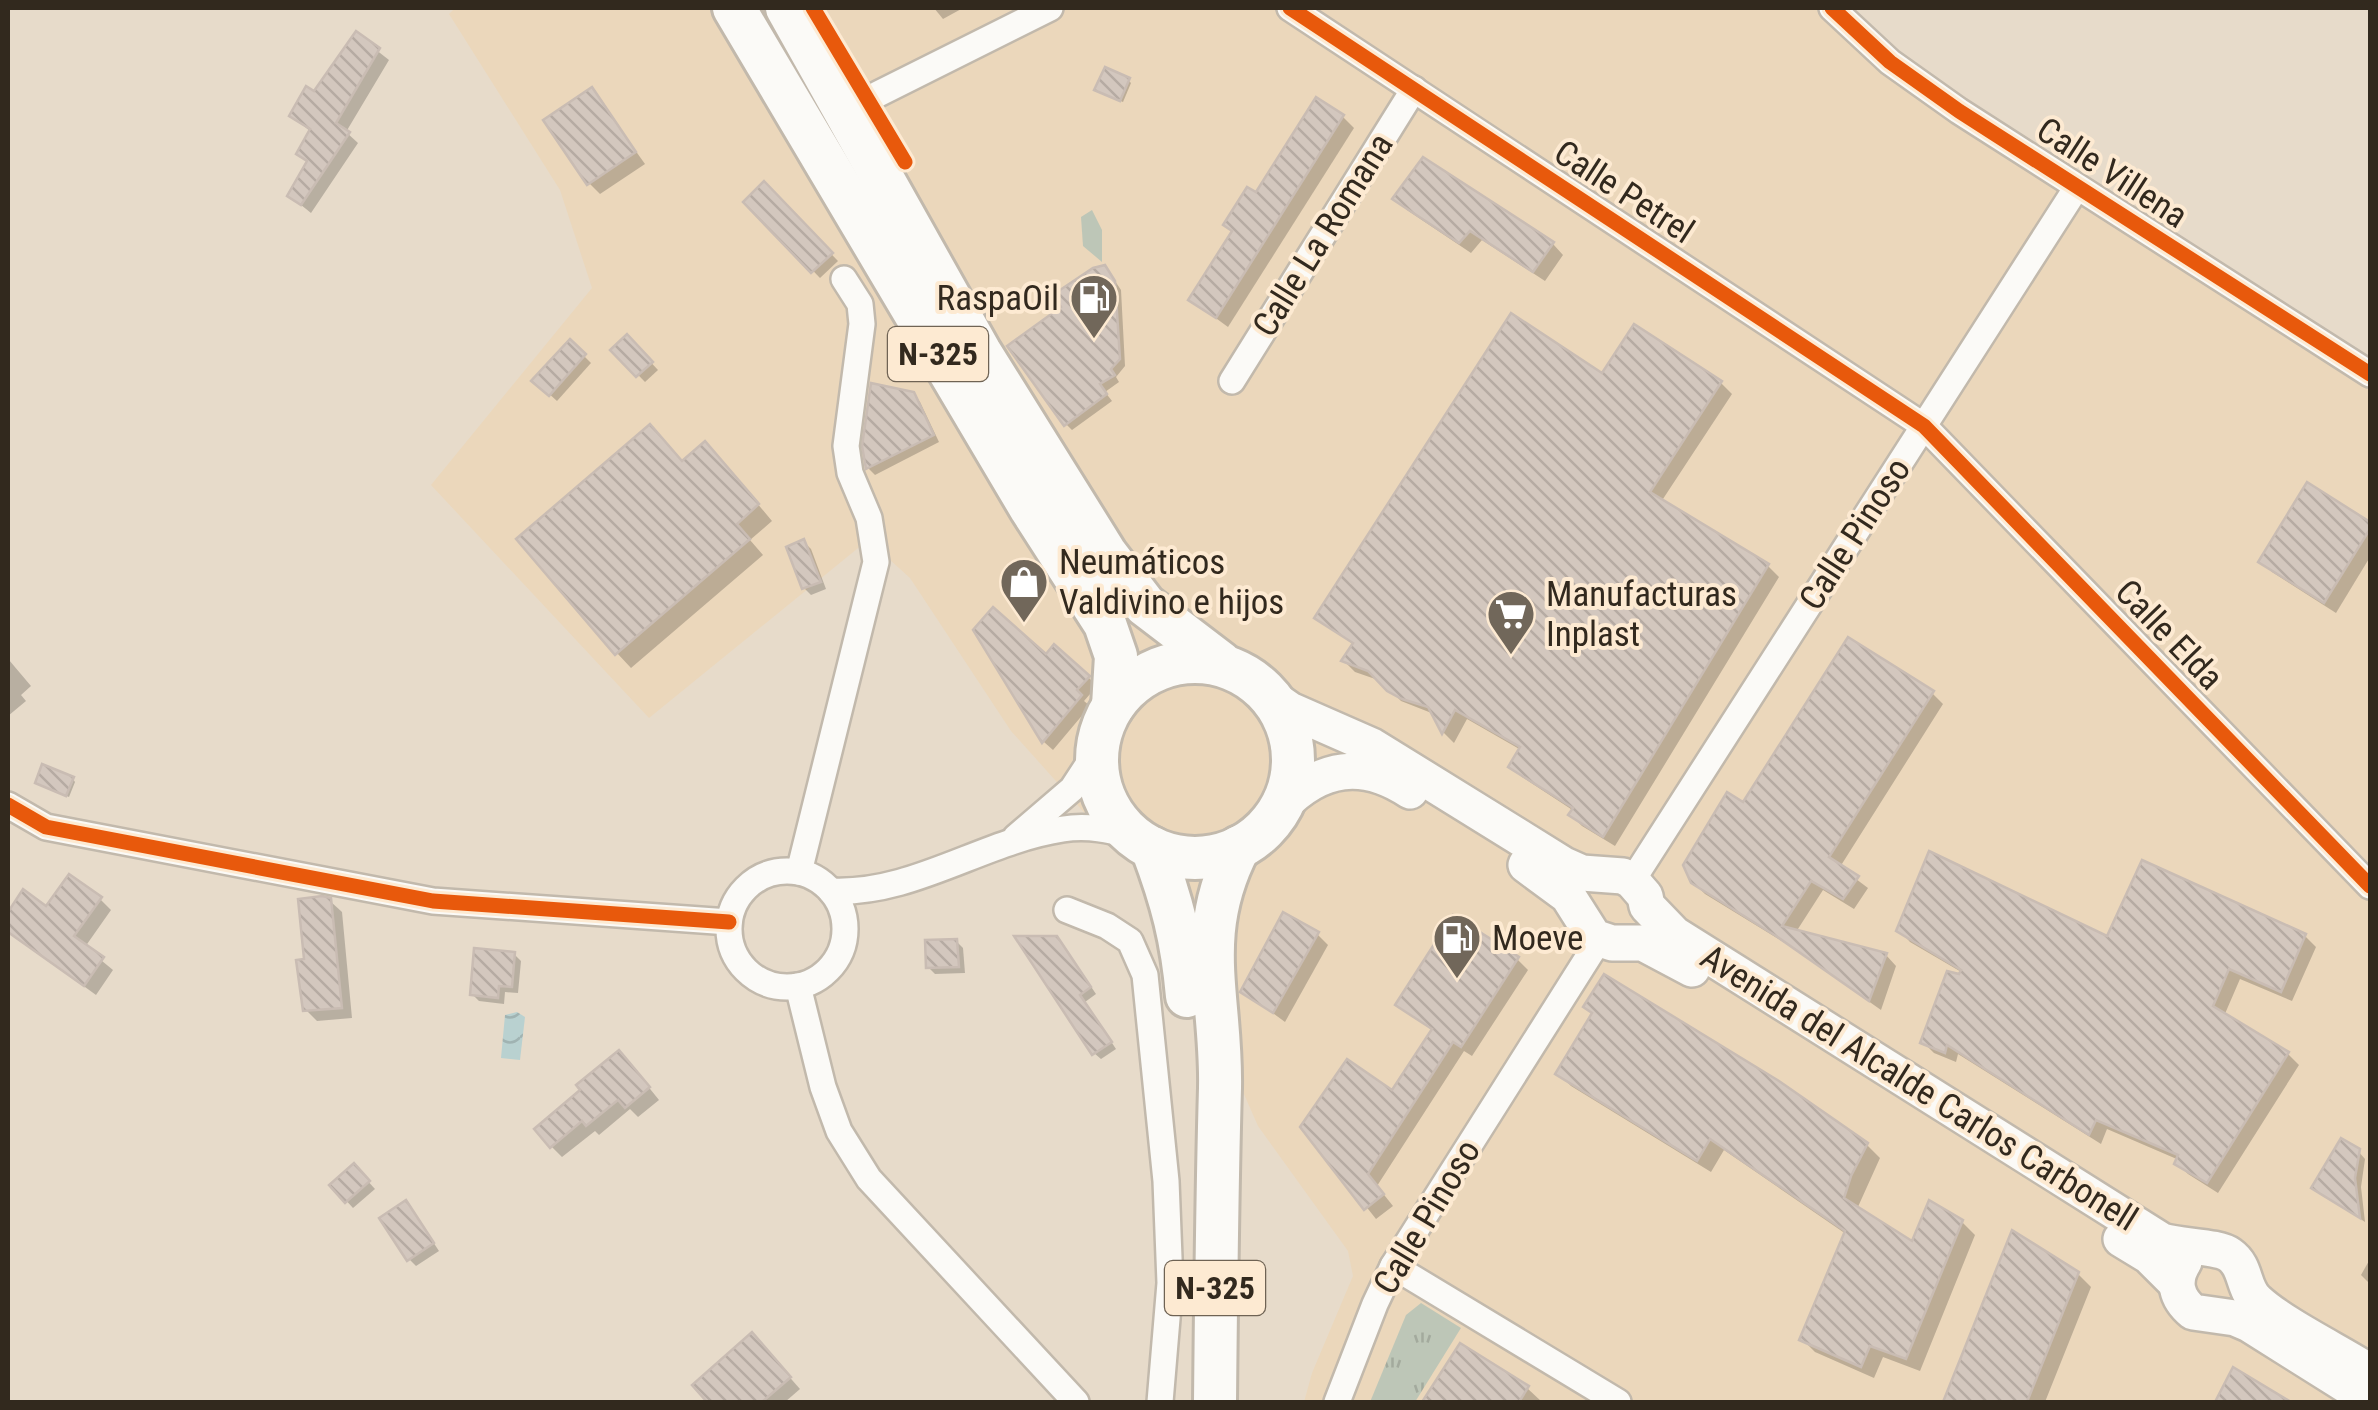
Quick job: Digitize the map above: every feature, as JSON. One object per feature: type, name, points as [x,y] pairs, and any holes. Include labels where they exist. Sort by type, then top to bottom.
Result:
[{"type":"highway","name":"N-325","points":[[734,8],[990,441],[1105,624],[1116,656],[1113,706],[1095,754],[1101,787],[1112,811],[1142,842],[1172,903],[1183,943],[1200,1089],[1216,1174]]},
{"type":"highway","name":"N-325","points":[[788,8],[980,352],[1106,554],[1145,604],[1221,663],[1258,682],[1270,696]]},
{"type":"highway","name":"N-325","points":[[1113,706],[1133,685],[1152,673],[1173,665],[1221,663]]},
{"type":"highway","points":[[1270,696],[1285,721],[1292,749],[1291,778],[1282,806]]},
{"type":"highway","name":"N-325","points":[[1215,1402],[1220,1083],[1211,952],[1216,905],[1224,875],[1239,847],[1263,830],[1282,806]]},
{"type":"highway","points":[[1142,842],[1181,857],[1210,856],[1239,847]]},
{"type":"main road","name":"Avenida del Alcalde Carlos Carbonell","points":[[1270,696],[1290,710],[1372,746],[1564,865],[1627,888],[1674,934],[2145,1230],[2179,1246],[2230,1254],[2240,1267],[2244,1284],[2260,1304],[2370,1372]]},
{"type":"main road","name":"Avenida del Alcalde Carlos Carbonell","points":[[1282,806],[1308,782],[1324,775],[1354,771],[1378,774],[1396,782],[1554,883],[1601,931],[1660,949],[2149,1256],[2176,1283],[2188,1308],[2200,1315],[2235,1318],[2248,1324],[2370,1400]]},
{"type":"main road","points":[[1627,888],[1641,928],[1601,931],[1585,891],[1627,888]]},
{"type":"main road","points":[[2176,1283],[2183,1262],[2202,1250]]},
{"type":"main road","points":[[2216,1316],[2236,1304],[2244,1284]]},
{"type":"street","points":[[878,94],[1050,8]]},
{"type":"street","name":"Calle Petrel","points":[[1290,8],[1924,426]]},
{"type":"street","name":"Calle Villena","points":[[1832,8],[1890,62],[1959,111],[2370,374]]},
{"type":"street","name":"Calle La Romana","points":[[1232,381],[1414,89]]},
{"type":"street","name":"Calle Pinoso","points":[[1627,888],[2077,186]]},
{"type":"street","points":[[799,872],[876,562],[869,518],[850,472],[846,446],[862,324],[860,304],[844,279]]},
{"type":"street","name":"Calle Elda","points":[[1924,426],[2370,886]]},
{"type":"street","points":[[1004,845],[1035,824],[1072,789],[1095,754]]},
{"type":"street","points":[[8,806],[46,827],[433,900],[729,922]]},
{"type":"street","points":[[831,891],[860,892],[897,884],[1004,845],[1063,829],[1096,827],[1142,842]]},
{"type":"street","points":[[799,872],[817,879],[831,891],[844,914],[842,948],[832,966],[817,979],[798,986],[776,986],[755,978],[739,963],[730,944],[729,922],[734,903],[761,876],[799,872]]},
{"type":"street","points":[[845,927],[897,884]]},
{"type":"street","points":[[1067,910],[1130,940],[1145,975],[1166,1182],[1170,1283],[1160,1402]]},
{"type":"street","name":"Calle Pinoso","points":[[1337,1402],[1393,1266],[1601,931]]},
{"type":"street","points":[[798,986],[823,1088],[839,1131],[869,1178],[1076,1402]]},
{"type":"street","points":[[1393,1266],[1618,1402]]},
{"type":"shaded area","points":[[455,8],[1832,8],[1890,62],[2370,374],[2370,1402],[1304,1402],[1312,1373],[1353,1276],[1348,1251],[1258,1126],[1147,873],[1129,852],[1108,839],[1011,731],[910,578],[868,540],[649,718],[431,485],[592,288],[560,190],[449,14]]},
{"type":"green space","points":[[1092,210],[1102,230],[1102,262],[1083,246],[1081,217]]},
{"type":"green space","points":[[1421,1303],[1461,1328],[1415,1402],[1370,1402],[1406,1315]]},
{"type":"water","points":[[517,1012],[525,1017],[520,1060],[501,1058],[505,1015]]},
{"type":"building","points":[[356,31],[380,48],[336,123],[350,132],[301,205],[287,196],[307,161],[296,154],[310,129],[289,116],[306,86],[314,91]]},
{"type":"building","points":[[1105,67],[1130,78],[1120,101],[1094,90]]},
{"type":"building","points":[[592,87],[636,152],[587,185],[543,120]]},
{"type":"building","points":[[1316,97],[1344,115],[1216,318],[1188,300],[1232,231],[1223,225],[1247,187],[1256,192]]},
{"type":"building","points":[[1423,157],[1554,242],[1533,272],[1470,231],[1459,243],[1392,199]]},
{"type":"building","points":[[764,181],[833,253],[811,273],[743,202]]},
{"type":"building","points":[[1105,265],[1115,281],[1120,359],[1111,369],[1115,375],[1100,384],[1107,394],[1064,426],[1007,346],[1061,307],[1056,299],[1060,290],[1093,268]]},
{"type":"building","points":[[1511,313],[1602,373],[1634,324],[1722,381],[1650,492],[1769,564],[1603,837],[1568,815],[1573,808],[1508,767],[1520,747],[1455,710],[1442,734],[1428,707],[1402,699],[1387,691],[1368,671],[1341,661],[1353,643],[1314,618]]},
{"type":"building","points":[[627,334],[653,362],[636,377],[610,350]]},
{"type":"building","points":[[570,339],[586,354],[549,396],[531,381]]},
{"type":"building","points":[[871,383],[914,392],[934,435],[866,469],[862,446]]},
{"type":"building","points":[[650,424],[682,461],[705,441],[759,504],[737,524],[750,539],[615,655],[516,539]]},
{"type":"building","points":[[2307,482],[2370,522],[2370,529],[2324,603],[2258,562]]},
{"type":"building","points":[[804,539],[821,582],[802,589],[786,547]]},
{"type":"building","points":[[993,607],[1046,654],[1054,644],[1090,676],[1077,690],[1082,695],[1042,743],[973,630]]},
{"type":"building","points":[[1848,637],[1934,691],[1829,857],[1859,876],[1843,899],[1811,881],[1782,926],[1887,953],[1869,1001],[1691,883],[1683,865],[1727,792],[1743,802]]},
{"type":"building","points":[[42,764],[74,777],[66,796],[35,783]]},
{"type":"building","points":[[1929,851],[2107,936],[2142,860],[2306,934],[2281,992],[2229,969],[2213,1006],[2289,1052],[2207,1183],[2174,1164],[2178,1155],[2096,1120],[2089,1135],[1947,1045],[1945,1053],[1920,1043],[1947,971],[1959,974],[1961,970],[1896,931]]},
{"type":"building","points":[[69,874],[102,897],[74,936],[104,957],[84,986],[8,932],[8,912],[23,889],[46,906]]},
{"type":"building","points":[[331,898],[342,1008],[303,1011],[296,960],[304,959],[298,899]]},
{"type":"building","points":[[1283,912],[1319,932],[1273,1013],[1240,992]]},
{"type":"building","points":[[1453,915],[1519,957],[1461,1047],[1453,1042],[1368,1174],[1384,1194],[1364,1210],[1300,1127],[1347,1059],[1392,1090],[1432,1029],[1395,1005]]},
{"type":"building","points":[[1014,936],[1057,936],[1091,987],[1080,995],[1112,1042],[1092,1055]]},
{"type":"building","points":[[957,939],[959,967],[926,968],[925,940]]},
{"type":"building","points":[[474,948],[515,952],[512,987],[499,986],[498,998],[470,995]]},
{"type":"building","points":[[1604,974],[1779,1081],[1868,1143],[1844,1198],[1912,1241],[1929,1200],[1963,1220],[1906,1359],[1870,1346],[1861,1367],[1799,1340],[1845,1231],[1710,1139],[1697,1161],[1555,1074],[1592,1013],[1583,1007]]},
{"type":"building","points":[[619,1050],[650,1087],[625,1108],[618,1100],[586,1126],[582,1121],[550,1148],[534,1129],[580,1090],[576,1085]]},
{"type":"building","points":[[2341,1138],[2360,1149],[2355,1178],[2360,1218],[2311,1188]]},
{"type":"building","points":[[354,1163],[370,1181],[345,1203],[329,1185]]},
{"type":"building","points":[[406,1200],[434,1243],[407,1261],[379,1218]]},
{"type":"building","points":[[2012,1230],[2079,1272],[2027,1402],[1943,1402]]},
{"type":"building","points":[[752,1332],[791,1377],[762,1402],[707,1402],[692,1385]]},
{"type":"building","points":[[1460,1343],[1529,1386],[1519,1402],[1422,1402]]},
{"type":"building","points":[[2233,1367],[2291,1402],[2215,1402]]},
{"type":"cycle path","points":[[813,8],[905,162]]},
{"type":"cycle path","points":[[1290,8],[1924,426],[2370,886]]},
{"type":"cycle path","points":[[1832,8],[1890,62],[1959,111],[2370,374]]},
{"type":"cycle path","points":[[8,805],[46,827],[433,901],[729,922]]},
{"type":"place","name":"RaspaOil","points":[[1094,340]]},
{"type":"place","name":"Neumáticos Valdivino e hijos","points":[[1024,624]]},
{"type":"place","name":"Manufacturas Inplast","points":[[1511,656]]},
{"type":"place","name":"Moeve","points":[[1457,980]]}]
